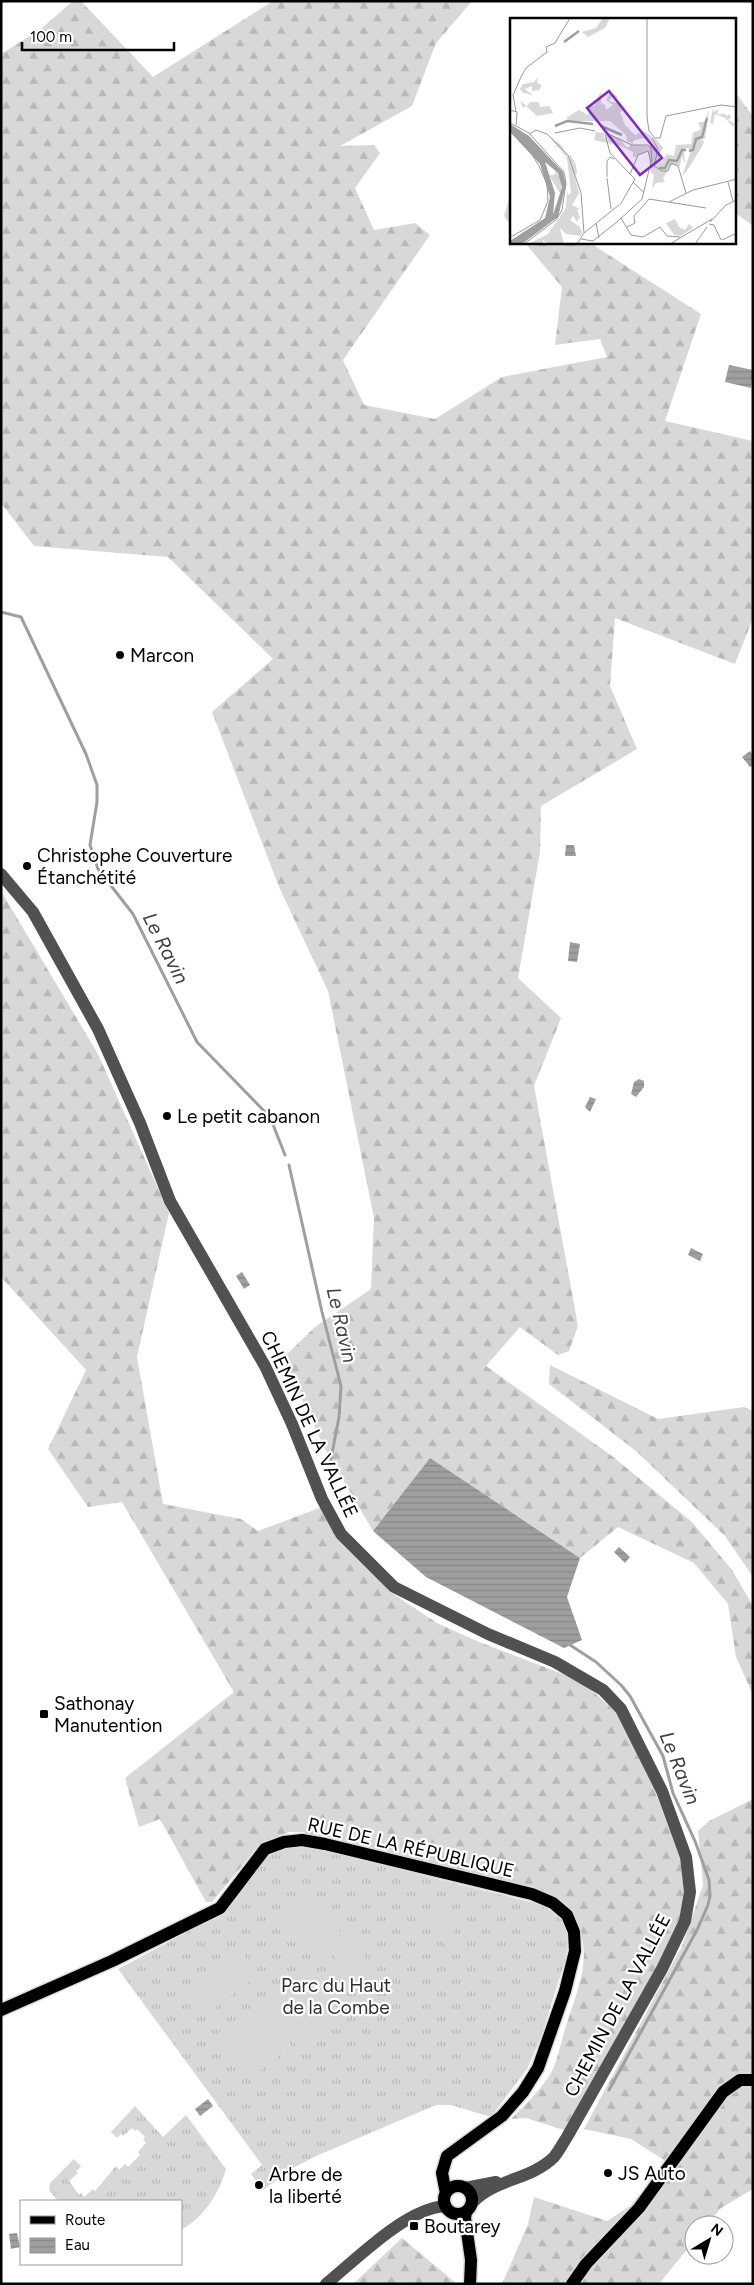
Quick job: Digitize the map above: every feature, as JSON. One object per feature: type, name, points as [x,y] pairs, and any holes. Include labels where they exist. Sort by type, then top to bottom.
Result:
[{"type":"main road","name":"RUE DE LA RÉPUBLIQUE","points":[[1,2010],[112,1961],[220,1908],[265,1849],[284,1842],[302,1840],[324,1844],[532,1894],[553,1903],[567,1915],[574,1932],[575,1951],[565,1992],[538,2068],[523,2092],[502,2116],[454,2150],[444,2162],[442,2173],[455,2204]]},
{"type":"main road","points":[[572,2284],[586,2264],[640,2208],[723,2092],[740,2080],[753,2080]]},
{"type":"main road","name":"RUE DE LA RÉPUBLIQUE","points":[[462,2187],[449,2171],[449,2164],[452,2158],[469,2141]]},
{"type":"main road","points":[[455,2204],[471,2195],[462,2187],[452,2188],[455,2204],[468,2243],[471,2260],[470,2284]]},
{"type":"street","name":"CHEMIN DE LA VALLÉE","points":[[1,874],[32,912],[98,1029],[140,1123],[170,1201],[265,1366],[292,1424],[322,1499],[341,1534],[394,1587],[488,1634],[555,1662],[603,1690],[621,1709],[662,1791],[686,1857],[690,1892],[685,1921],[662,1969],[565,2141],[554,2157],[539,2168],[513,2179]]},
{"type":"street","points":[[462,2187],[513,2179]]},
{"type":"street","points":[[326,2284],[380,2239],[420,2214],[455,2204],[513,2179]]},
{"type":"green space","points":[[73,1],[81,1],[153,77],[273,1],[472,1],[436,43],[412,106],[340,146],[374,145],[380,153],[355,188],[374,230],[415,223],[430,235],[343,360],[364,405],[435,419],[502,377],[607,357],[600,339],[555,345],[562,287],[526,244],[592,244],[701,314],[665,421],[753,441],[753,618],[735,664],[615,618],[610,686],[637,749],[541,806],[540,852],[518,978],[561,1018],[534,1086],[578,1326],[569,1351],[558,1355],[520,1327],[486,1366],[612,1456],[692,1522],[732,1570],[753,1606],[753,1695],[736,1657],[728,1604],[694,1563],[618,1527],[580,1558],[430,1458],[373,1531],[325,1449],[283,1358],[315,1327],[371,1289],[374,1218],[328,991],[279,887],[212,712],[273,659],[168,557],[34,546],[1,503],[1,54],[41,29]]},
{"type":"green space","points":[[736,93],[753,116],[753,226],[736,214]]},
{"type":"green space","points":[[510,196],[510,225],[504,216]]},
{"type":"green space","points":[[1,891],[98,1054],[169,1213],[137,1357],[163,1504],[241,1519],[258,1531],[322,1507],[389,1591],[437,1623],[479,1642],[581,1681],[616,1712],[655,1791],[680,1857],[684,1891],[682,1923],[567,2131],[526,2118],[511,2119],[537,2092],[551,2073],[558,2056],[581,1976],[584,1960],[580,1930],[560,1899],[303,1832],[289,1832],[261,1843],[212,1902],[206,1902],[160,1819],[139,1827],[125,1778],[234,1692],[122,1502],[88,1507],[48,1449],[86,1370],[1,1277]]},
{"type":"green space","points":[[550,1365],[658,1419],[744,1407],[753,1411],[753,1577],[725,1536],[636,1451],[549,1384]]},
{"type":"green space","points":[[753,1799],[753,2189],[721,2208],[715,2215],[684,2215],[684,2253],[659,2284],[502,2284],[528,2224],[534,2197],[607,2221],[630,2206],[667,2162],[631,2139],[584,2129],[682,1946],[703,1885],[698,1831],[709,1821]]},
{"type":"green space","name":"Parc du Haut de la Combe","points":[[291,1845],[326,1849],[542,1905],[561,1917],[567,1929],[568,1944],[565,1961],[540,2040],[527,2069],[491,2117],[451,2105],[436,2105],[314,2157],[295,2167],[263,2190],[251,2174],[262,2165],[118,1969],[223,1913],[269,1853]]},
{"type":"green space","points":[[307,1888],[344,1937],[313,1960],[277,1911]]},
{"type":"green space","points":[[442,1913],[457,1937],[444,1944],[430,1920]]},
{"type":"green space","points":[[351,1938],[375,1972],[355,1986],[331,1952]]},
{"type":"green space","points":[[239,1948],[259,1975],[205,2015],[185,1988]]},
{"type":"green space","points":[[307,1967],[340,2012],[296,2044],[263,2000]]},
{"type":"green space","points":[[260,2002],[292,2047],[248,2079],[215,2035]]},
{"type":"green space","points":[[135,2106],[163,2137],[186,2115],[226,2169],[215,2196],[204,2212],[182,2229],[182,2200],[57,2200],[49,2190],[50,2183],[74,2159],[81,2166],[76,2171],[78,2173],[69,2181],[79,2195],[81,2193],[84,2197],[93,2189],[95,2191],[116,2166],[119,2170],[125,2164],[128,2167],[140,2155],[138,2152],[146,2143],[143,2139],[145,2137],[137,2129],[135,2131],[132,2128],[123,2136],[121,2134],[117,2138],[111,2132]]},
{"type":"green space","points":[[402,2238],[457,2284],[353,2284]]},
{"type":"water","points":[[729,365],[753,370],[751,388],[725,382]]},
{"type":"water","points":[[750,751],[753,756],[753,765],[750,767],[742,757]]},
{"type":"water","points":[[566,845],[574,845],[576,856],[565,856]]},
{"type":"water","points":[[570,942],[580,944],[577,962],[568,961]]},
{"type":"water","points":[[639,1079],[644,1081],[644,1087],[636,1097],[631,1094],[634,1082]]},
{"type":"water","points":[[590,1097],[596,1099],[590,1112],[585,1107]]},
{"type":"water","points":[[691,1248],[703,1254],[700,1261],[688,1255]]},
{"type":"water","points":[[242,1272],[250,1285],[244,1289],[236,1276]]},
{"type":"water","points":[[430,1458],[580,1558],[567,1597],[582,1640],[564,1648],[426,1577],[373,1531]]},
{"type":"water","points":[[619,1547],[630,1557],[625,1563],[614,1552]]},
{"type":"water","points":[[208,2099],[213,2106],[200,2116],[195,2109]]},
{"type":"water","points":[[17,2233],[20,2247],[11,2249],[9,2234]]},
{"type":"waterway","name":"Le Ravin","points":[[1,612],[21,617],[86,754],[97,785],[97,802],[90,845],[98,869],[133,914],[197,1042],[270,1117],[285,1155]]},
{"type":"waterway","name":"Le Ravin","points":[[289,1165],[322,1312],[341,1386],[339,1417],[330,1464]]},
{"type":"waterway","name":"Le Ravin","points":[[567,1643],[596,1662],[630,1696],[663,1756],[673,1793],[695,1841],[709,1880],[710,1896],[708,1905],[697,1930],[609,2090]]},
{"type":"place","name":"Marcon","points":[[120,655]]},
{"type":"place","name":"Christophe Couverture Étanchétité","points":[[27,866]]},
{"type":"place","name":"Le petit cabanon","points":[[167,1116]]},
{"type":"place","name":"Sathonay Manutention","points":[[44,1714]]},
{"type":"place","name":"JS Auto","points":[[608,2173]]},
{"type":"place","name":"Arbre de la liberté","points":[[259,2185]]},
{"type":"place","name":"Boutarey","points":[[414,2226]]}]
